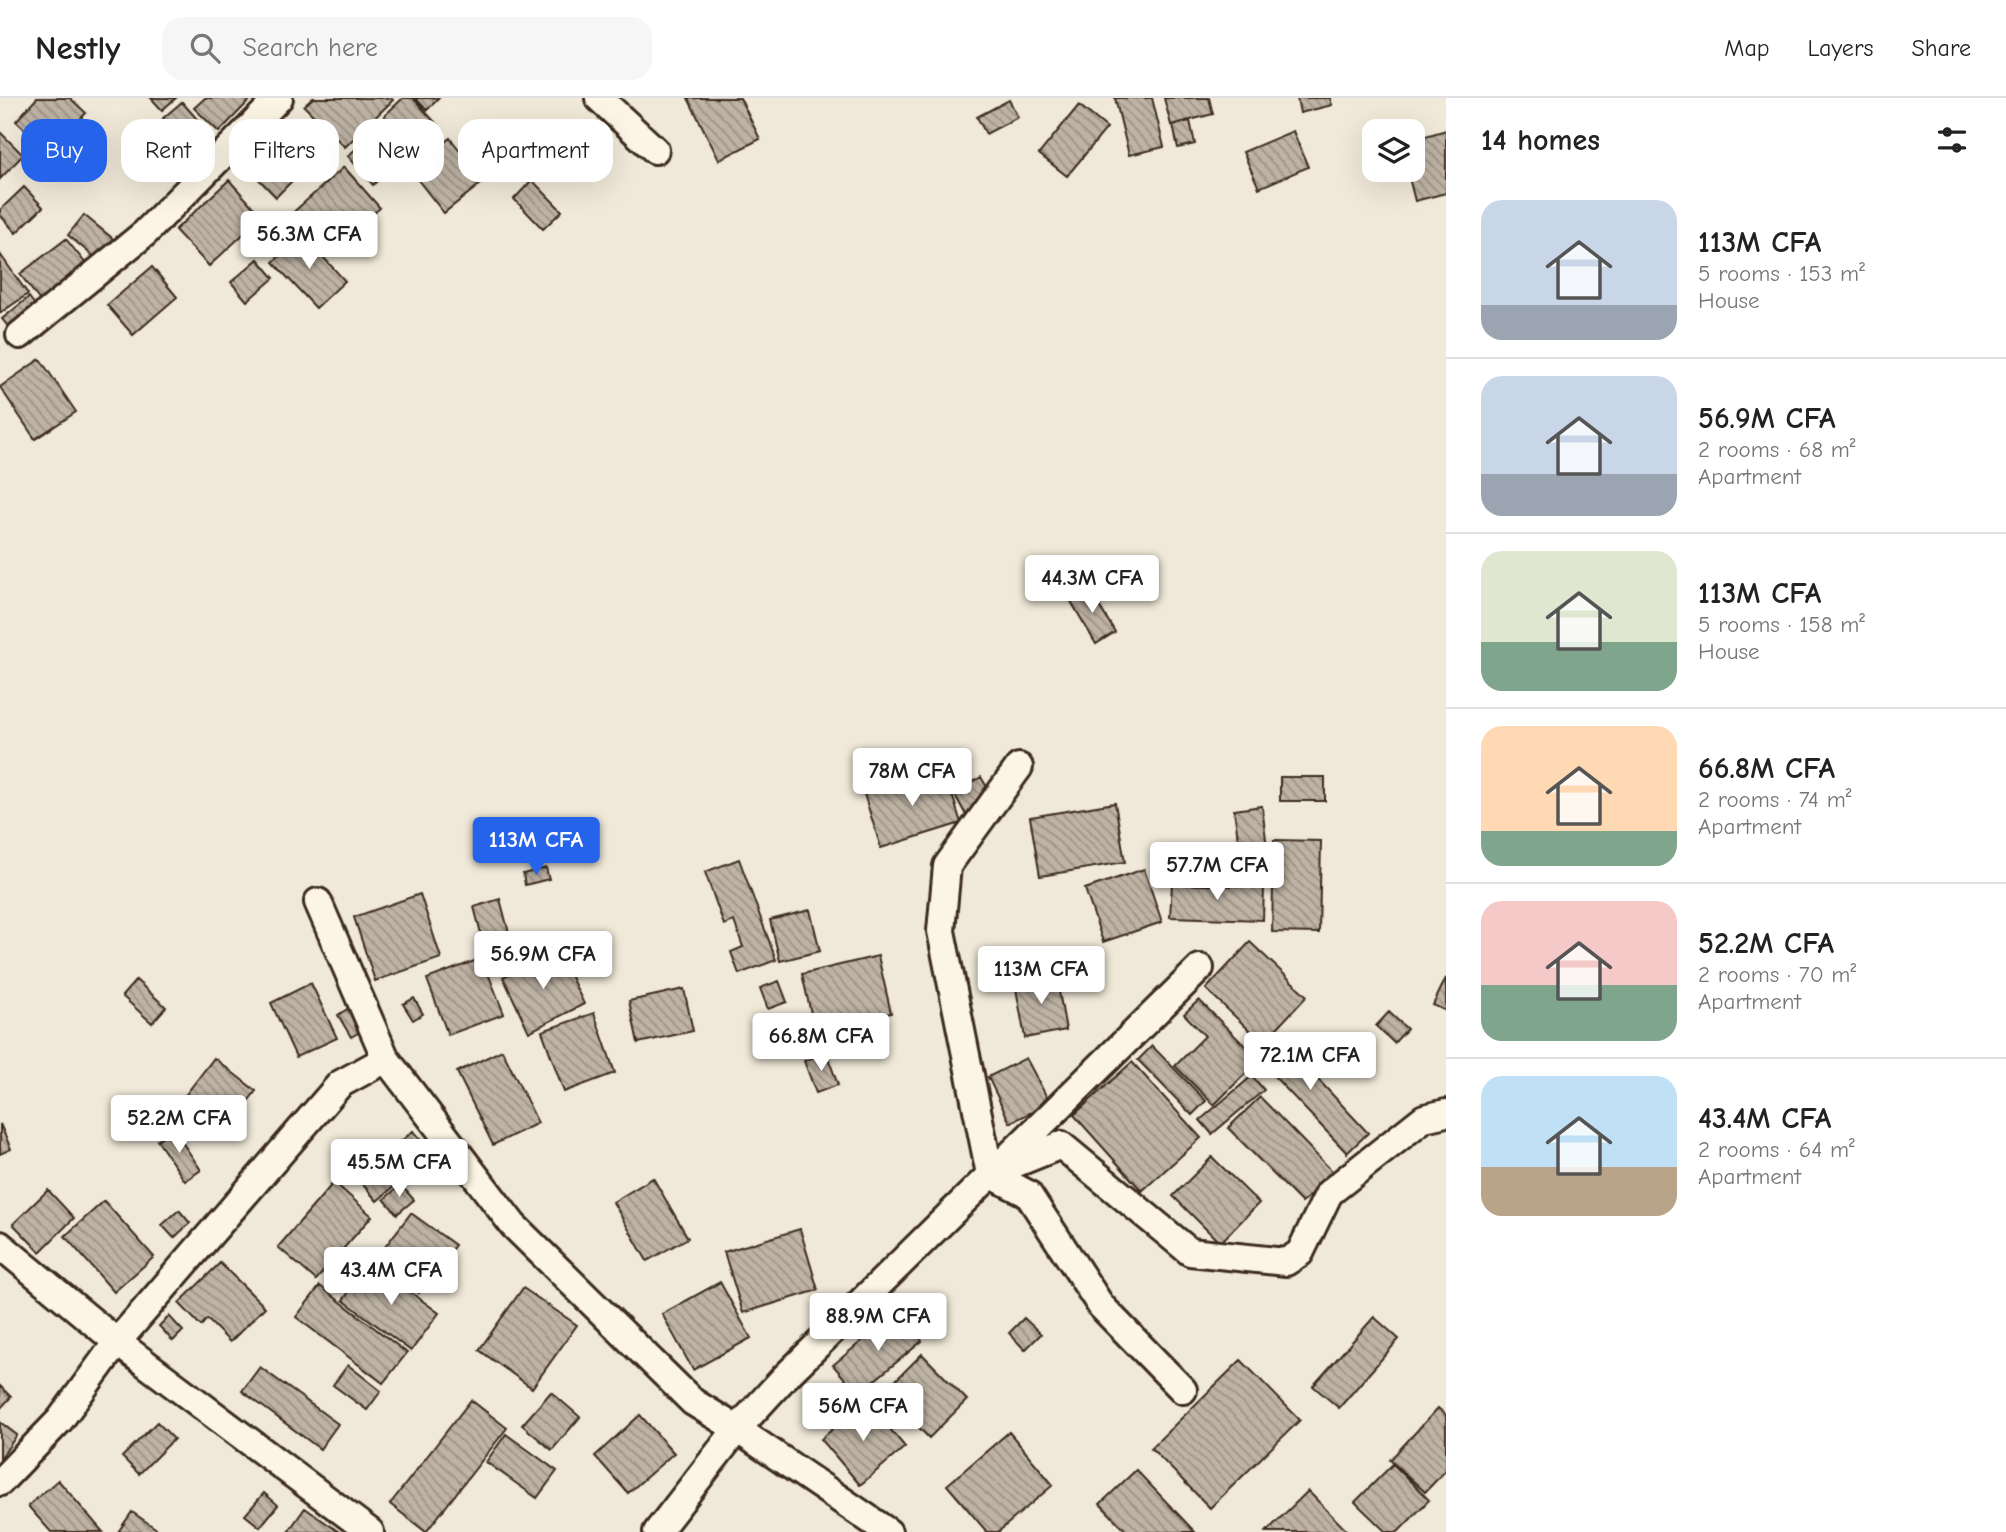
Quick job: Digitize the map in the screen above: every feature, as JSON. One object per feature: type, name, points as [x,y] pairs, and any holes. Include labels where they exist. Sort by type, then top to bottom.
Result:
[{"type":"street","points":[[20,335],[145,233],[279,98]]},
{"type":"street","points":[[599,98],[655,150]]},
{"type":"street","points":[[990,1174],[941,931],[947,866],[1018,767]]},
{"type":"street","points":[[318,902],[386,1059],[513,1225],[693,1402],[888,1532]]},
{"type":"street","points":[[657,1532],[737,1429],[785,1378],[1200,968]]},
{"type":"street","points":[[0,1482],[60,1420],[117,1342],[340,1084],[386,1059]]},
{"type":"street","points":[[990,1174],[1061,1145],[1190,1252],[1286,1262],[1300,1253],[1329,1193],[1424,1118],[1446,1113]]},
{"type":"street","points":[[990,1174],[1028,1194],[1101,1306],[1183,1390]]},
{"type":"street","points":[[0,1245],[117,1342],[370,1532]]},
{"type":"building","points":[[37,98],[70,98],[86,113],[80,119],[21,119],[21,126],[16,121]]},
{"type":"building","points":[[151,98],[176,98],[162,110]]},
{"type":"building","points":[[205,98],[252,98],[219,132],[215,128],[215,119],[205,119],[194,108]]},
{"type":"building","points":[[313,98],[393,100],[374,119],[353,119],[353,139],[345,147],[339,141],[339,119],[317,119],[304,106]]},
{"type":"building","points":[[403,98],[413,98],[432,119],[387,119],[384,116]]},
{"type":"building","points":[[415,98],[439,98],[427,110]]},
{"type":"building","points":[[688,98],[740,98],[760,139],[719,160]]},
{"type":"building","points":[[1115,98],[1152,98],[1164,147],[1129,155]]},
{"type":"building","points":[[1164,98],[1209,98],[1213,114],[1171,125]]},
{"type":"building","points":[[1297,98],[1330,98],[1332,105],[1300,113]]},
{"type":"building","points":[[1009,100],[1018,117],[986,134],[977,117]]},
{"type":"building","points":[[182,102],[197,119],[164,119]]},
{"type":"building","points":[[1079,105],[1107,128],[1067,176],[1039,154]]},
{"type":"building","points":[[1190,121],[1195,144],[1178,148],[1173,125]]},
{"type":"building","points":[[1446,130],[1446,193],[1415,201],[1410,182],[1425,182],[1425,136]]},
{"type":"building","points":[[1293,131],[1308,167],[1259,188],[1243,152]]},
{"type":"building","points":[[0,132],[21,153],[21,157],[0,179]]},
{"type":"building","points":[[450,138],[458,148],[458,182],[483,182],[444,213],[419,182],[444,182],[444,143]]},
{"type":"building","points":[[344,167],[353,177],[353,182],[357,182],[380,208],[324,256],[289,216],[327,182],[339,182],[339,171]]},
{"type":"building","points":[[229,180],[262,217],[209,266],[175,230]]},
{"type":"building","points":[[262,182],[291,182],[276,197]]},
{"type":"building","points":[[530,182],[534,182],[562,211],[543,229],[514,199]]},
{"type":"building","points":[[24,187],[43,207],[16,233],[0,215],[0,210]]},
{"type":"building","points":[[84,215],[117,242],[100,262],[68,235]]},
{"type":"building","points":[[303,235],[345,281],[316,308],[273,262]]},
{"type":"building","points":[[66,239],[90,269],[43,305],[20,274]]},
{"type":"building","points":[[0,254],[28,294],[0,313]]},
{"type":"building","points":[[258,259],[274,278],[247,301],[231,282]]},
{"type":"building","points":[[152,267],[177,297],[133,335],[107,305]]},
{"type":"building","points":[[29,297],[41,313],[15,335],[2,319]]},
{"type":"building","points":[[40,359],[76,412],[35,439],[0,387]]},
{"type":"building","points":[[1087,586],[1115,632],[1096,644],[1069,598]]},
{"type":"building","points":[[944,769],[961,823],[881,848],[864,794]]},
{"type":"building","points":[[981,777],[995,801],[967,817],[954,793]]},
{"type":"building","points":[[1280,777],[1325,777],[1325,801],[1280,801]]},
{"type":"building","points":[[1115,803],[1125,862],[1040,876],[1030,817]]},
{"type":"building","points":[[1262,806],[1267,848],[1240,852],[1234,810]]},
{"type":"building","points":[[1274,840],[1321,841],[1319,933],[1272,932]]},
{"type":"building","points":[[739,859],[776,960],[739,974],[731,952],[743,947],[734,921],[724,925],[705,872]]},
{"type":"building","points":[[546,868],[549,879],[525,885],[523,874]]},
{"type":"building","points":[[1144,869],[1162,922],[1103,942],[1085,889]]},
{"type":"building","points":[[1172,884],[1264,887],[1263,920],[1170,917]]},
{"type":"building","points":[[420,894],[441,958],[375,981],[354,917]]},
{"type":"building","points":[[500,899],[513,948],[487,956],[474,907]]},
{"type":"building","points":[[810,910],[820,951],[780,961],[770,920]]},
{"type":"building","points":[[1250,942],[1307,996],[1263,1043],[1206,989]]},
{"type":"building","points":[[558,950],[584,1004],[529,1032],[503,977]]},
{"type":"building","points":[[878,956],[891,1013],[815,1031],[802,974]]},
{"type":"building","points":[[482,958],[504,1014],[448,1035],[427,979]]},
{"type":"building","points":[[1056,975],[1066,1030],[1025,1038],[1015,983]]},
{"type":"building","points":[[1446,978],[1446,1011],[1433,1005]]},
{"type":"building","points":[[136,980],[166,1007],[152,1023],[122,996]]},
{"type":"building","points":[[779,981],[787,1002],[768,1009],[760,988]]},
{"type":"building","points":[[311,983],[337,1038],[296,1057],[271,1003]]},
{"type":"building","points":[[684,989],[693,1031],[638,1043],[629,1001]]},
{"type":"building","points":[[414,998],[423,1014],[413,1020],[403,1004]]},
{"type":"building","points":[[1199,1000],[1259,1060],[1214,1105],[1175,1066],[1205,1036],[1184,1014]]},
{"type":"building","points":[[352,1006],[365,1029],[351,1037],[338,1015]]},
{"type":"building","points":[[1389,1012],[1407,1029],[1394,1043],[1376,1026]]},
{"type":"building","points":[[594,1013],[615,1073],[564,1092],[542,1031]]},
{"type":"building","points":[[1274,1032],[1368,1133],[1347,1153],[1252,1053]]},
{"type":"building","points":[[1152,1046],[1206,1101],[1192,1115],[1138,1060]]},
{"type":"building","points":[[502,1050],[538,1123],[493,1145],[457,1072]]},
{"type":"building","points":[[826,1052],[838,1085],[816,1093],[804,1061]]},
{"type":"building","points":[[214,1058],[256,1091],[222,1135],[180,1102]]},
{"type":"building","points":[[1026,1058],[1050,1103],[1010,1123],[988,1077]]},
{"type":"building","points":[[1132,1062],[1201,1138],[1142,1191],[1074,1115]]},
{"type":"building","points":[[1252,1076],[1264,1090],[1212,1134],[1200,1120]]},
{"type":"building","points":[[1260,1097],[1333,1172],[1302,1203],[1228,1128]]},
{"type":"building","points":[[0,1124],[11,1149],[0,1154]]},
{"type":"building","points":[[173,1129],[201,1170],[185,1181],[157,1140]]},
{"type":"building","points":[[413,1131],[432,1154],[377,1201],[358,1179]]},
{"type":"building","points":[[1212,1157],[1259,1203],[1220,1243],[1173,1196]]},
{"type":"building","points":[[653,1178],[688,1238],[647,1261],[613,1202]]},
{"type":"building","points":[[334,1182],[372,1216],[316,1280],[278,1247]]},
{"type":"building","points":[[401,1185],[414,1200],[397,1214],[384,1199]]},
{"type":"building","points":[[48,1190],[74,1218],[40,1252],[13,1224]]},
{"type":"building","points":[[104,1201],[154,1257],[114,1292],[65,1236]]},
{"type":"building","points":[[179,1210],[190,1223],[174,1238],[162,1225]]},
{"type":"building","points":[[411,1213],[455,1245],[419,1293],[375,1260]]},
{"type":"building","points":[[800,1229],[818,1290],[743,1313],[724,1252]]},
{"type":"building","points":[[220,1263],[265,1307],[230,1342],[207,1319],[201,1326],[179,1303]]},
{"type":"building","points":[[371,1263],[439,1313],[411,1351],[343,1300]]},
{"type":"building","points":[[720,1282],[751,1338],[693,1370],[662,1314]]},
{"type":"building","points":[[320,1286],[407,1353],[383,1383],[296,1317]]},
{"type":"building","points":[[523,1288],[577,1325],[532,1388],[479,1350]]},
{"type":"building","points":[[898,1311],[922,1341],[858,1394],[833,1365]]},
{"type":"building","points":[[169,1316],[183,1331],[173,1341],[159,1326]]},
{"type":"building","points":[[1374,1317],[1399,1339],[1339,1408],[1313,1386]]},
{"type":"building","points":[[1024,1318],[1041,1334],[1025,1350],[1009,1333]]},
{"type":"building","points":[[922,1354],[967,1400],[929,1438],[884,1392]]},
{"type":"building","points":[[1241,1360],[1300,1420],[1210,1508],[1151,1448]]},
{"type":"building","points":[[348,1365],[381,1391],[367,1410],[333,1385]]},
{"type":"building","points":[[260,1367],[338,1424],[320,1449],[242,1391]]},
{"type":"building","points":[[0,1386],[11,1397],[0,1409]]},
{"type":"building","points":[[551,1392],[580,1417],[552,1450],[522,1425]]},
{"type":"building","points":[[471,1400],[507,1428],[426,1532],[390,1504]]},
{"type":"building","points":[[866,1400],[905,1447],[860,1485],[821,1439]]},
{"type":"building","points":[[1438,1408],[1446,1415],[1446,1470],[1425,1492],[1390,1460]]},
{"type":"building","points":[[640,1415],[674,1453],[628,1493],[595,1456]]},
{"type":"building","points":[[0,1422],[17,1435],[0,1459]]},
{"type":"building","points":[[157,1422],[174,1439],[139,1474],[122,1457]]},
{"type":"building","points":[[1009,1432],[1053,1485],[998,1532],[987,1532],[947,1485]]},
{"type":"building","points":[[506,1434],[557,1471],[537,1498],[486,1462]]},
{"type":"building","points":[[1393,1464],[1429,1500],[1398,1532],[1386,1532],[1355,1502]]},
{"type":"building","points":[[1136,1470],[1195,1532],[1127,1532],[1100,1504]]},
{"type":"building","points":[[58,1480],[103,1532],[51,1532],[28,1506]]},
{"type":"building","points":[[1308,1491],[1348,1532],[1266,1532]]},
{"type":"building","points":[[264,1493],[278,1505],[260,1527],[245,1515]]},
{"type":"building","points":[[305,1508],[339,1532],[288,1532]]},
{"type":"building","points":[[132,1512],[161,1532],[118,1532]]}]
